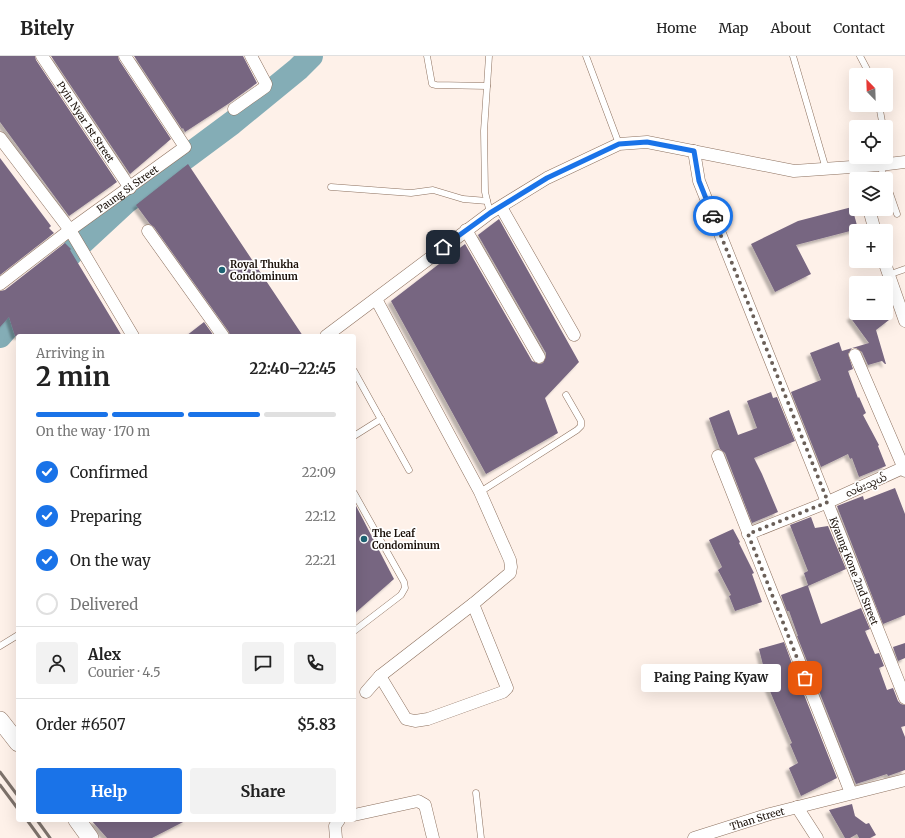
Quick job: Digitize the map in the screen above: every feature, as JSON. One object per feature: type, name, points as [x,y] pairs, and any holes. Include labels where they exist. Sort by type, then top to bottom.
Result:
[{"type":"main road","points":[[0,720],[16,740]]},
{"type":"street","name":"Pyin Nyar 1st Street","points":[[42,56],[130,188]]},
{"type":"street","name":"Paung Si Street","points":[[0,284],[41,254],[70,230],[185,147],[125,56]]},
{"type":"street","points":[[234,109],[265,87],[266,84],[251,56]]},
{"type":"street","points":[[0,138],[70,230],[132,334]]},
{"type":"street","points":[[332,334],[466,230],[495,210],[547,178],[619,144],[647,142],[794,171],[886,164]]},
{"type":"street","name":"Kyaung Kone 2nd Street","points":[[694,151],[699,181],[905,698]]},
{"type":"street","points":[[893,163],[905,162]]},
{"type":"street","points":[[856,166],[858,172]]},
{"type":"street","points":[[495,210],[574,335]]},
{"type":"street","points":[[148,230],[222,334]]},
{"type":"street","points":[[466,230],[539,357]]},
{"type":"street","points":[[886,268],[905,321]]},
{"type":"street","points":[[366,692],[380,676],[473,604],[510,573],[511,567],[510,560],[480,492],[376,299]]},
{"type":"street","points":[[855,355],[905,469]]},
{"type":"street","points":[[718,456],[851,793]]},
{"type":"street","name":"လမ်းသွယ်","points":[[748,534],[905,469]]},
{"type":"street","points":[[380,676],[406,718],[415,721],[428,719],[503,692],[506,688],[505,683],[473,604]]},
{"type":"street","name":"Than Street","points":[[694,838],[770,814],[905,780]]},
{"type":"street","points":[[356,815],[418,802],[425,805],[433,838]]},
{"type":"street","points":[[796,807],[817,838]]},
{"type":"street","points":[[336,838],[335,826],[338,822]]},
{"type":"lane","points":[[427,56],[432,84],[487,86]]},
{"type":"lane","points":[[489,56],[484,131],[484,192],[487,201],[495,210]]},
{"type":"lane","points":[[586,56],[619,144]]},
{"type":"lane","points":[[793,56],[826,169]]},
{"type":"lane","points":[[860,56],[866,68]]},
{"type":"lane","points":[[885,172],[886,164]]},
{"type":"lane","points":[[331,187],[410,193],[433,190],[463,199],[487,201]]},
{"type":"lane","points":[[893,202],[897,214]]},
{"type":"lane","points":[[888,275],[905,269]]},
{"type":"lane","points":[[356,375],[409,470]]},
{"type":"lane","points":[[480,492],[581,426],[581,421],[566,395]]},
{"type":"lane","points":[[356,435],[381,419]]},
{"type":"lane","points":[[356,497],[404,582],[404,588],[401,595],[356,629]]},
{"type":"lane","points":[[0,646],[16,636]]},
{"type":"lane","points":[[476,793],[481,838]]},
{"type":"building","points":[[0,56],[35,56],[36,60],[117,182],[69,216],[0,122]]},
{"type":"building","points":[[51,56],[118,56],[119,60],[171,139],[130,174]]},
{"type":"building","points":[[134,56],[243,56],[257,83],[185,132]]},
{"type":"building","points":[[0,158],[51,226],[49,228],[54,233],[0,275]]},
{"type":"building","name":"Royal Thukha Condominum","points":[[188,164],[302,334],[230,334],[154,227],[136,205]]},
{"type":"building","points":[[849,208],[849,216],[854,216],[857,224],[849,224],[849,231],[796,245],[811,274],[775,292],[751,244],[798,221]]},
{"type":"building","points":[[499,219],[579,362],[545,398],[558,433],[486,474],[391,301],[465,244],[532,361],[539,364],[543,363],[546,353],[478,235]]},
{"type":"building","points":[[65,243],[71,249],[70,250],[121,334],[16,334],[15,336],[9,317],[0,327],[0,291],[5,290]]},
{"type":"building","points":[[852,320],[889,320],[876,330],[886,364],[882,361],[868,365],[862,352],[856,348],[852,348],[869,343]]},
{"type":"building","points":[[204,322],[213,334],[189,334]]},
{"type":"building","points":[[839,342],[842,351],[852,348],[848,354],[853,369],[848,371],[858,398],[859,397],[866,413],[863,415],[879,445],[878,446],[886,466],[859,477],[852,458],[850,459],[848,454],[821,467],[791,392],[821,380],[810,353]]},
{"type":"building","points":[[771,392],[773,398],[777,397],[795,441],[754,458],[778,512],[752,523],[725,453],[720,449],[709,418],[729,410],[738,435],[757,428],[747,401]]},
{"type":"building","points":[[895,488],[905,514],[905,615],[883,624],[837,506],[863,496],[864,500]]},
{"type":"building","name":"The Leaf Condominum","points":[[356,506],[394,579],[356,612]]},
{"type":"building","points":[[811,517],[815,528],[828,526],[846,569],[808,586],[821,624],[861,608],[870,629],[865,631],[875,654],[879,653],[884,666],[879,668],[887,690],[893,688],[898,701],[905,705],[905,726],[901,727],[905,737],[905,770],[856,784],[797,636],[789,611],[787,611],[781,595],[808,585],[804,573],[808,571],[790,525]]},
{"type":"building","points":[[733,529],[754,573],[752,574],[762,602],[735,611],[729,596],[731,595],[718,570],[722,567],[709,540]]},
{"type":"building","points":[[784,642],[794,669],[789,671],[798,694],[803,692],[837,778],[801,796],[789,768],[798,763],[790,744],[792,743],[761,670],[764,669],[759,649]]},
{"type":"building","points":[[905,643],[905,658],[898,661],[893,647]]},
{"type":"building","points":[[852,804],[855,816],[866,824],[869,823],[876,835],[870,838],[859,838],[857,834],[850,838],[845,838],[829,810]]},
{"type":"building","points":[[93,822],[183,822],[152,838],[107,838]]},
{"type":"waterway","points":[[0,336],[74,250],[127,201],[232,123],[298,69],[311,56]]},
{"type":"railway","points":[[0,772],[16,793]]},
{"type":"railway","points":[[0,785],[16,806]]},
{"type":"railway","points":[[28,822],[40,838]]},
{"type":"railway","points":[[38,822],[50,838]]},
{"type":"way so far","points":[[713,216],[828,502],[748,534],[805,678]]},
{"type":"place","name":"Royal Thukha Condominum","points":[[222,270]]},
{"type":"place","name":"The Leaf Condominum","points":[[364,539]]},
{"type":"place","name":"Paing Paing Kyaw","points":[[805,678]]},
{"type":"route","points":[[443,247],[490,213],[547,178],[619,144],[647,142],[694,151],[699,181],[713,216]]}]
